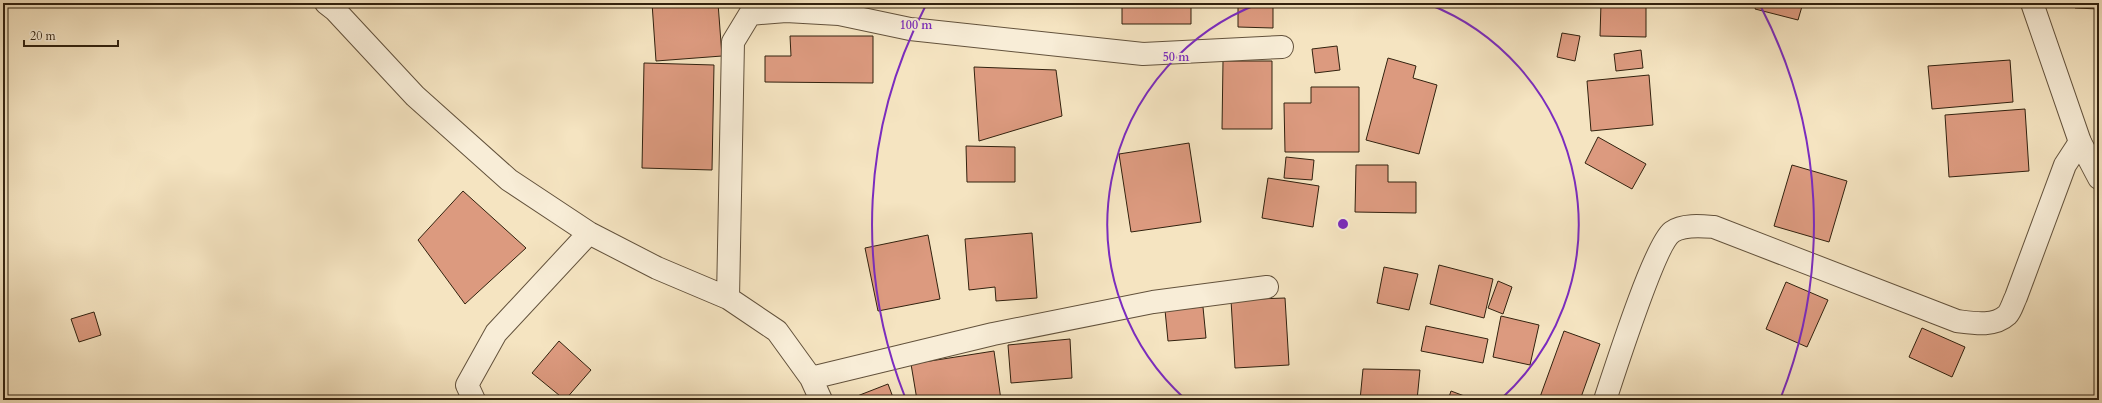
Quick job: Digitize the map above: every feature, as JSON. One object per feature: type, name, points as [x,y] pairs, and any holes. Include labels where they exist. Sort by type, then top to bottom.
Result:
[{"type":"street","points":[[326,3],[335,10],[415,96],[509,180],[589,233],[657,268],[728,298],[777,331],[811,378],[821,400]]},
{"type":"street","points":[[2032,3],[2080,142],[2099,178]]},
{"type":"street","points":[[728,298],[733,42],[750,14],[786,11],[839,14],[910,29],[1143,54],[1282,46]]},
{"type":"street","points":[[1605,400],[1633,319],[1662,246],[1672,232],[1694,225],[1714,227],[1957,321],[1977,324],[1995,322],[2008,314],[2016,298],[2065,165],[2080,142]]},
{"type":"street","points":[[474,400],[468,385],[496,333],[589,233]]},
{"type":"street","points":[[811,378],[993,334],[1153,302],[1267,287]]},
{"type":"building","points":[[652,3],[718,3],[722,56],[656,61]]},
{"type":"building","points":[[1122,3],[1191,3],[1191,24],[1122,24]]},
{"type":"building","points":[[1238,3],[1273,3],[1273,28],[1238,27]]},
{"type":"building","points":[[1601,3],[1646,3],[1646,37],[1600,36]]},
{"type":"building","points":[[1757,3],[1803,3],[1798,20],[1755,9]]},
{"type":"building","points":[[2075,3],[2099,3],[2099,9],[2075,8]]},
{"type":"building","points":[[2095,23],[2099,23],[2099,53],[2096,53]]},
{"type":"building","points":[[1562,33],[1580,36],[1575,61],[1557,57]]},
{"type":"building","points":[[790,36],[873,36],[873,83],[765,82],[765,56],[791,56]]},
{"type":"building","points":[[1337,46],[1340,70],[1315,73],[1312,49]]},
{"type":"building","points":[[1641,50],[1643,68],[1616,71],[1614,54]]},
{"type":"building","points":[[1388,58],[1416,66],[1413,78],[1437,85],[1419,154],[1366,140]]},
{"type":"building","points":[[2010,60],[2013,102],[1932,109],[1928,66]]},
{"type":"building","points":[[1223,61],[1272,61],[1272,129],[1222,129]]},
{"type":"building","points":[[644,63],[714,65],[712,170],[642,168]]},
{"type":"building","points":[[974,67],[1056,70],[1062,116],[979,141]]},
{"type":"building","points":[[1649,75],[1653,125],[1591,131],[1587,81]]},
{"type":"building","points":[[1311,87],[1359,87],[1359,152],[1285,152],[1284,103],[1311,103]]},
{"type":"building","points":[[2025,109],[2029,171],[1949,177],[1945,115]]},
{"type":"building","points":[[1598,137],[1646,164],[1632,189],[1585,163]]},
{"type":"building","points":[[1189,143],[1201,222],[1131,232],[1119,154]]},
{"type":"building","points":[[966,146],[1015,147],[1015,182],[967,182]]},
{"type":"building","points":[[1286,157],[1314,160],[1312,180],[1284,178]]},
{"type":"building","points":[[1356,165],[1388,165],[1388,182],[1416,182],[1416,213],[1355,212]]},
{"type":"building","points":[[1792,165],[1847,181],[1829,242],[1774,226]]},
{"type":"building","points":[[1268,178],[1319,186],[1313,227],[1262,218]]},
{"type":"building","points":[[463,191],[526,248],[465,304],[418,240]]},
{"type":"building","points":[[1032,233],[1037,298],[996,301],[995,287],[969,290],[965,239]]},
{"type":"building","points":[[928,235],[940,299],[878,311],[865,248]]},
{"type":"building","points":[[1439,265],[1493,279],[1484,318],[1430,304]]},
{"type":"building","points":[[1384,267],[1418,274],[1409,310],[1377,303]]},
{"type":"building","points":[[1498,281],[1512,287],[1503,314],[1488,308]]},
{"type":"building","points":[[1786,282],[1828,300],[1807,347],[1766,329]]},
{"type":"building","points":[[1285,298],[1289,365],[1235,368],[1231,300]]},
{"type":"building","points":[[1203,307],[1206,338],[1168,341],[1165,310]]},
{"type":"building","points":[[94,312],[101,335],[79,342],[71,319]]},
{"type":"building","points":[[1501,316],[1539,325],[1530,365],[1493,357]]},
{"type":"building","points":[[1426,326],[1488,339],[1483,363],[1421,351]]},
{"type":"building","points":[[1922,328],[1965,347],[1952,377],[1909,357]]},
{"type":"building","points":[[1564,331],[1600,344],[1580,400],[1549,400],[1540,397]]},
{"type":"building","points":[[1070,339],[1072,378],[1011,383],[1008,345]]},
{"type":"building","points":[[559,341],[591,370],[565,400],[532,373]]},
{"type":"building","points":[[994,351],[1001,400],[917,400],[911,364]]},
{"type":"building","points":[[1363,369],[1420,370],[1417,400],[1360,400]]},
{"type":"building","points":[[888,384],[894,400],[847,400]]},
{"type":"building","points":[[1451,391],[1475,400],[1448,400]]}]
